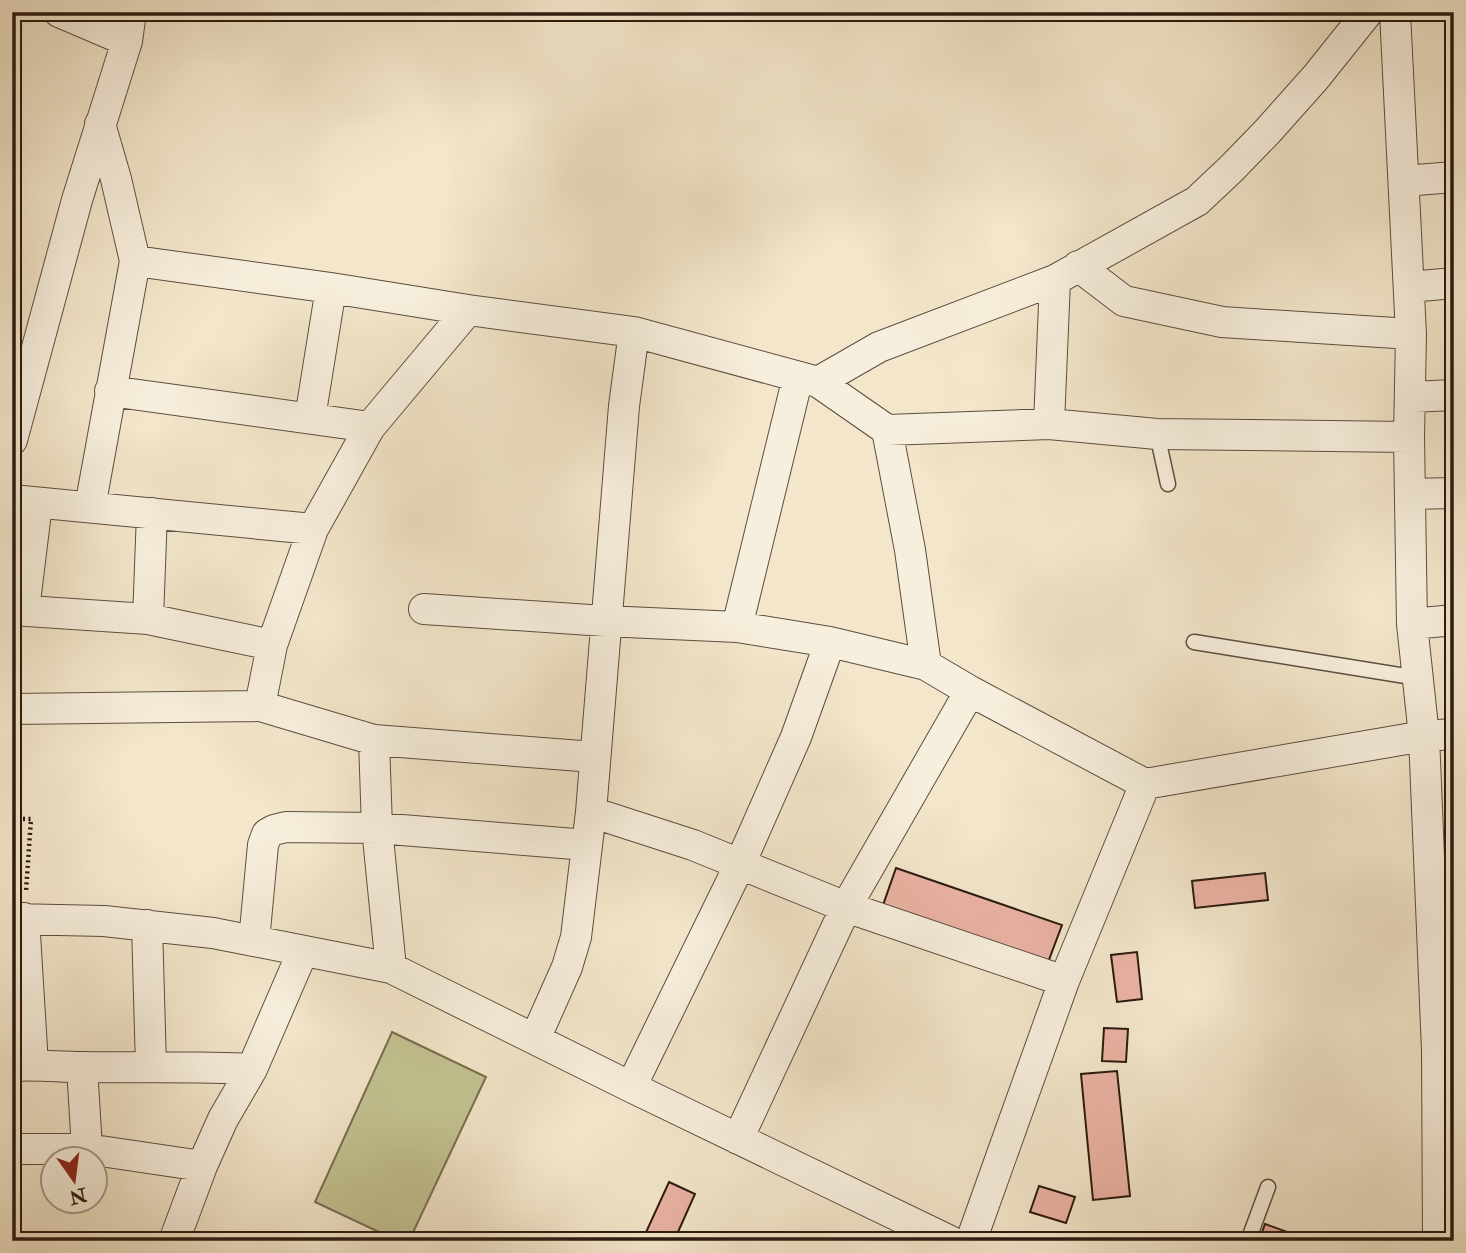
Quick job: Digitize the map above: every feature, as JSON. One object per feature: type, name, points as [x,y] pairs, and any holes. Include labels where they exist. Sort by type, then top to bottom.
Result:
[{"type":"street","points":[[12,440],[77,200],[129,27],[59,12]]},
{"type":"street","points":[[737,628],[808,379],[878,347],[1067,273],[1197,201],[1267,132],[1368,12]]},
{"type":"street","points":[[1395,12],[1411,334],[1409,436],[1412,624],[1424,736],[1441,837],[1446,1155],[1438,1241]]},
{"type":"street","points":[[90,507],[135,261],[100,124]]},
{"type":"street","points":[[1404,181],[1454,177]]},
{"type":"street","points":[[135,261],[634,332],[808,379],[887,430],[1049,424],[1157,434],[1409,436]]},
{"type":"street","points":[[1067,273],[1124,301],[1222,323],[1411,334]]},
{"type":"street","points":[[1049,424],[1067,273]]},
{"type":"street","points":[[1409,286],[1454,283]]},
{"type":"street","points":[[310,418],[331,288]]},
{"type":"street","points":[[260,706],[272,645],[313,529],[370,427],[468,310]]},
{"type":"street","points":[[535,1039],[567,967],[576,937],[591,812],[624,406],[634,332]]},
{"type":"street","points":[[110,391],[370,427]]},
{"type":"street","points":[[1410,397],[1454,395]]},
{"type":"street","points":[[887,430],[910,550],[926,665]]},
{"type":"street","points":[[1410,494],[1454,494]]},
{"type":"street","points":[[272,645],[148,619],[18,610],[25,502],[313,529]]},
{"type":"street","points":[[148,619],[152,513]]},
{"type":"street","points":[[425,610],[737,628],[830,642],[926,665],[1145,784],[1424,736],[1454,734]]},
{"type":"street","points":[[1412,624],[1454,620]]},
{"type":"street","points":[[631,1087],[740,864],[796,737],[830,642]]},
{"type":"street","points":[[738,1139],[846,907],[970,691]]},
{"type":"street","points":[[12,709],[260,706],[374,740],[594,757]]},
{"type":"street","points":[[374,740],[377,828],[391,968]]},
{"type":"street","points":[[971,1241],[1064,981],[1145,784]]},
{"type":"street","points":[[591,812],[693,845],[846,907],[1064,981]]},
{"type":"street","points":[[254,941],[263,845],[267,834],[274,830],[286,827],[377,828],[587,845]]},
{"type":"street","points":[[252,1069],[202,1066],[23,1065],[18,919],[104,921],[213,933],[391,968],[950,1241]]},
{"type":"street","points":[[147,925],[150,1067]]},
{"type":"street","points":[[174,1241],[202,1166],[223,1119],[252,1069],[303,951]]},
{"type":"street","points":[[82,1067],[87,1144]]},
{"type":"street","points":[[12,1149],[38,1149]]},
{"type":"street","points":[[108,1152],[202,1166]]},
{"type":"lane","points":[[1157,434],[1168,484]]},
{"type":"lane","points":[[1194,642],[1418,678]]},
{"type":"lane","points":[[1248,1241],[1269,1187]]},
{"type":"path","points":[[12,820],[31,819],[18,919]]},
{"type":"green space","points":[[392,1032],[486,1077],[409,1241],[398,1241],[315,1202]]},
{"type":"building","points":[[896,868],[1062,925],[1047,965],[882,908]]},
{"type":"building","points":[[1265,873],[1268,900],[1195,908],[1192,881]]},
{"type":"building","points":[[1137,952],[1142,999],[1117,1002],[1111,955]]},
{"type":"building","points":[[1104,1028],[1128,1029],[1126,1062],[1102,1061]]},
{"type":"building","points":[[1117,1071],[1130,1196],[1093,1200],[1081,1074]]},
{"type":"building","points":[[669,1182],[695,1194],[674,1241],[642,1241]]},
{"type":"building","points":[[1039,1186],[1075,1197],[1066,1223],[1030,1212]]},
{"type":"building","points":[[1265,1224],[1312,1241],[1259,1241]]}]
